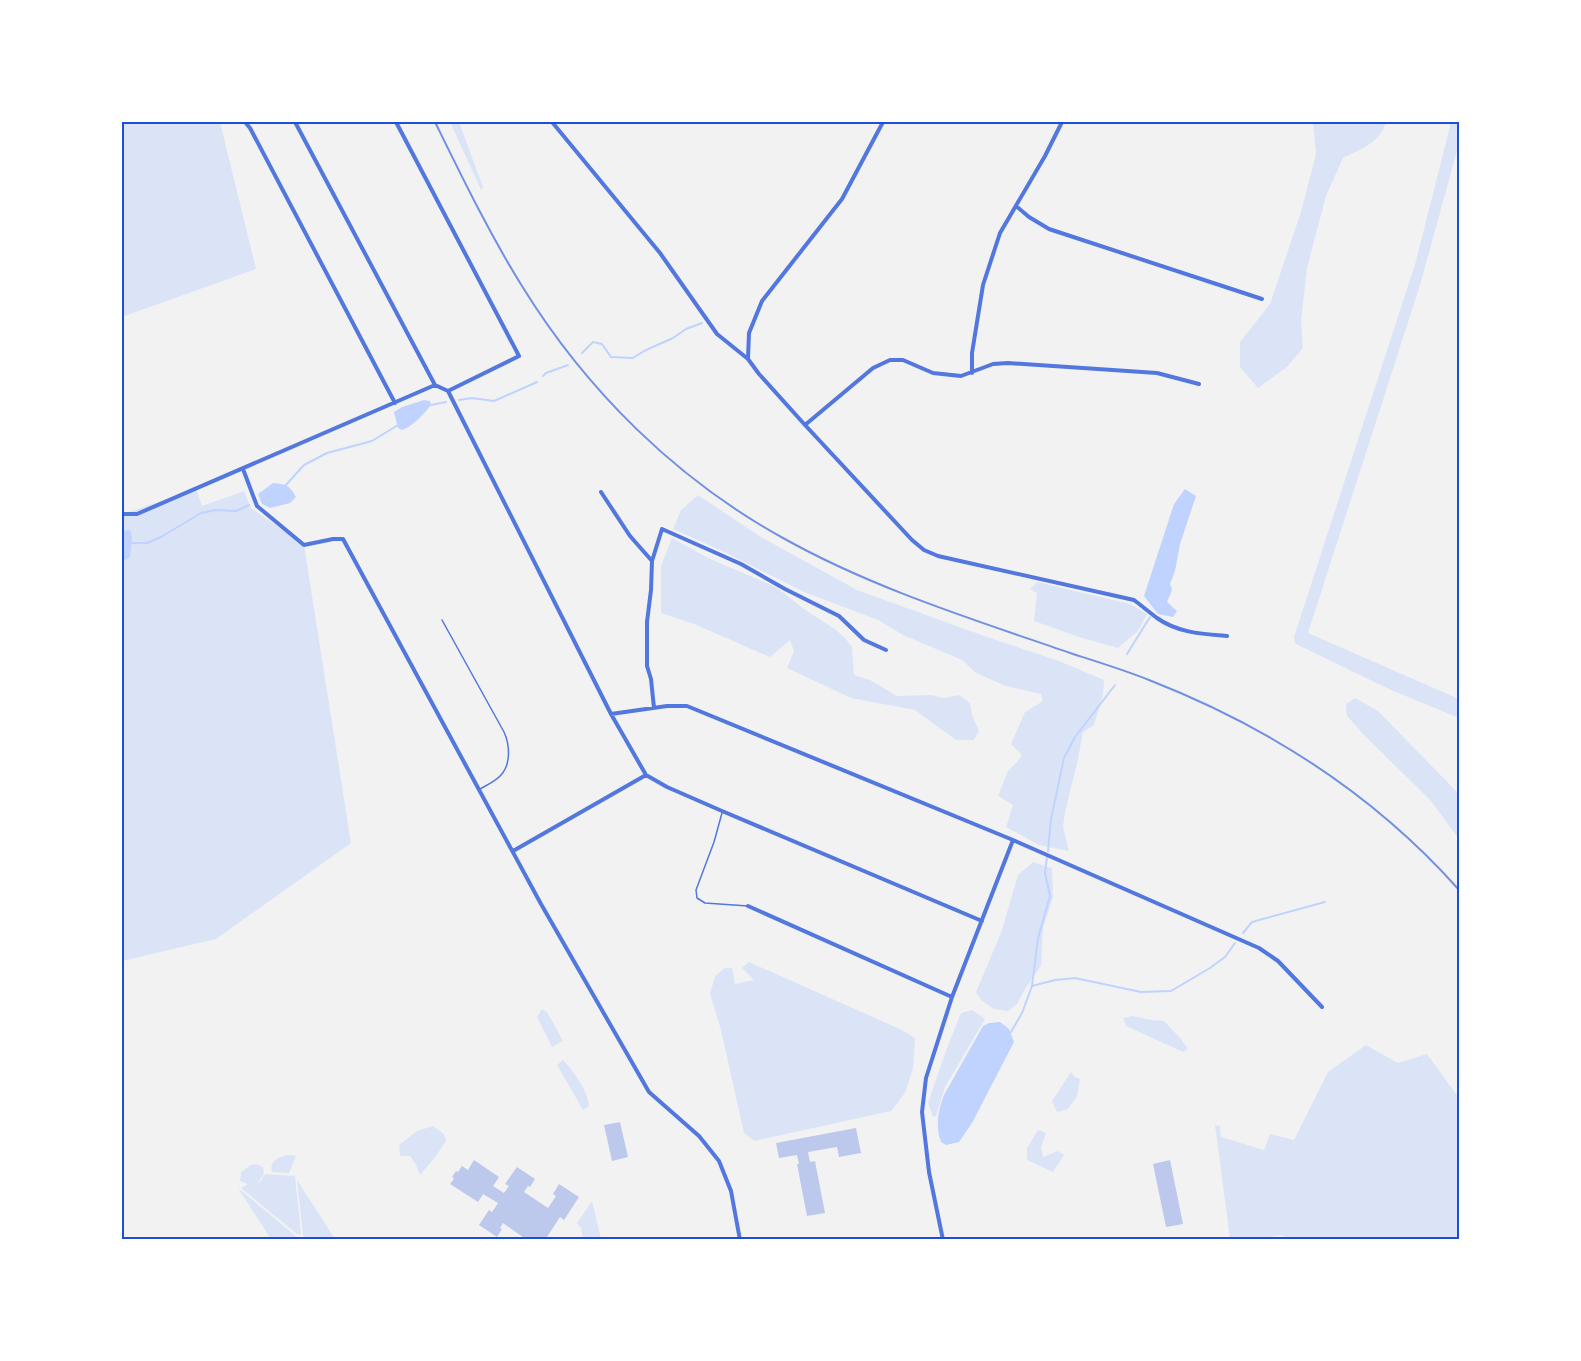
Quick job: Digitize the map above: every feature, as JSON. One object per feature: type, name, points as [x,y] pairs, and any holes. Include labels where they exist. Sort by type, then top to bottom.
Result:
[{"type":"street","points":[[245,122],[395,403]]},
{"type":"street","points":[[295,122],[435,385],[448,391],[611,714],[646,775],[667,788],[982,921]]},
{"type":"street","points":[[396,122],[519,356],[448,391]]},
{"type":"street","points":[[552,122],[660,252],[717,334],[748,359],[805,425],[924,550],[938,556],[1134,600],[1156,617],[1192,633],[1227,636]]},
{"type":"street","points":[[748,359],[749,333],[762,301],[842,199],[883,122]]},
{"type":"street","points":[[972,373],[972,353],[983,285],[1000,233],[1062,122]]},
{"type":"street","points":[[1016,206],[1049,229],[1262,299]]},
{"type":"street","points":[[805,425],[873,368],[890,360],[903,360],[933,373],[961,376],[993,364],[1008,363],[1157,373],[1199,384]]},
{"type":"street","points":[[122,514],[137,514],[435,385]]},
{"type":"street","points":[[243,469],[257,506],[304,545],[343,539],[541,904],[649,1092],[699,1136],[719,1161],[730,1191],[740,1239]]},
{"type":"street","points":[[601,492],[630,536],[652,561]]},
{"type":"street","points":[[654,708],[651,679],[647,666],[647,631],[652,561],[662,529],[741,564],[839,616],[864,640],[886,650]]},
{"type":"street","points":[[611,714],[687,706],[1013,840],[1262,950],[1278,961],[1322,1007]]},
{"type":"street","points":[[513,851],[646,775]]},
{"type":"street","points":[[943,1239],[929,1172],[922,1112],[926,1078],[952,997],[1013,840]]},
{"type":"street","points":[[748,906],[952,997]]},
{"type":"lane","points":[[442,620],[504,732],[508,744],[509,755],[502,774],[479,790]]},
{"type":"lane","points":[[722,811],[714,842],[696,891],[697,898],[705,903],[748,906]]},
{"type":"shaded area","points":[[122,122],[220,122],[256,269],[122,317]]},
{"type":"shaded area","points":[[450,122],[459,122],[483,187],[481,190]]},
{"type":"shaded area","points":[[1313,122],[1386,122],[1375,140],[1343,158],[1326,196],[1307,268],[1301,321],[1303,348],[1287,367],[1258,388],[1240,367],[1240,342],[1270,304],[1301,212],[1316,154]]},
{"type":"shaded area","points":[[1451,122],[1459,122],[1459,144],[1420,285],[1308,633],[1459,699],[1459,718],[1391,690],[1300,646],[1295,643],[1294,637],[1416,261]]},
{"type":"shaded area","points":[[196,489],[202,506],[244,491],[251,508],[304,545],[351,843],[216,939],[122,961],[122,509],[123,514]]},
{"type":"shaded area","points":[[698,495],[761,537],[857,590],[1059,661],[1104,680],[1103,695],[1094,725],[1083,732],[1065,812],[1063,827],[1069,851],[1039,845],[1006,827],[1013,805],[998,796],[1008,771],[1022,755],[1011,744],[1025,712],[1043,701],[1041,694],[1006,686],[976,673],[962,660],[903,635],[878,620],[804,592],[673,529],[681,510]]},
{"type":"shaded area","points":[[672,538],[708,558],[776,587],[836,630],[852,647],[854,675],[870,680],[897,696],[932,695],[943,698],[959,695],[970,703],[979,731],[974,740],[956,740],[915,710],[851,698],[787,668],[794,651],[790,640],[770,657],[694,624],[661,613],[661,566]]},
{"type":"shaded area","points":[[1037,582],[1130,604],[1147,614],[1138,631],[1118,648],[1079,637],[1034,621],[1037,593],[1030,589]]},
{"type":"shaded area","points":[[1355,698],[1378,711],[1459,794],[1459,839],[1431,801],[1347,716],[1346,704]]},
{"type":"shaded area","points":[[1033,862],[1052,868],[1053,897],[1043,928],[1041,966],[1017,1004],[1008,1011],[994,1009],[981,1000],[976,992],[1001,933],[1018,875]]},
{"type":"shaded area","points":[[749,962],[902,1030],[915,1038],[913,1068],[905,1093],[891,1111],[754,1141],[744,1133],[721,1030],[710,994],[715,976],[725,968],[732,968],[735,984],[754,980],[742,968]]},
{"type":"shaded area","points":[[542,1009],[547,1012],[563,1041],[552,1047],[537,1017]]},
{"type":"shaded area","points":[[972,1010],[985,1019],[945,1087],[936,1116],[933,1117],[928,1103],[947,1048],[961,1013]]},
{"type":"shaded area","points":[[1133,1016],[1164,1021],[1188,1049],[1183,1052],[1126,1026],[1123,1018]]},
{"type":"shaded area","points":[[1366,1045],[1398,1063],[1427,1054],[1459,1098],[1459,1239],[1292,1240],[1281,1235],[1256,1239],[1230,1239],[1215,1125],[1220,1126],[1221,1137],[1264,1150],[1270,1134],[1294,1140],[1328,1072]]},
{"type":"shaded area","points":[[563,1060],[586,1094],[589,1106],[583,1110],[557,1065]]},
{"type":"shaded area","points":[[1071,1072],[1080,1079],[1077,1096],[1068,1109],[1057,1112],[1052,1101]]},
{"type":"shaded area","points":[[433,1126],[444,1134],[446,1141],[420,1175],[410,1156],[400,1156],[399,1145],[417,1131]]},
{"type":"shaded area","points":[[1038,1130],[1046,1133],[1041,1147],[1043,1157],[1058,1151],[1064,1155],[1053,1172],[1027,1160],[1027,1148]]},
{"type":"shaded area","points":[[288,1155],[296,1156],[289,1173],[272,1172],[271,1168],[275,1160]]},
{"type":"shaded area","points":[[256,1164],[263,1167],[264,1174],[258,1183],[265,1174],[295,1176],[301,1234],[298,1235],[241,1188],[248,1184],[240,1181],[241,1172]]},
{"type":"shaded area","points":[[297,1180],[335,1239],[306,1239],[303,1235]]},
{"type":"shaded area","points":[[238,1188],[297,1237],[297,1239],[271,1239]]},
{"type":"shaded area","points":[[592,1201],[601,1239],[583,1239],[581,1228],[577,1223]]},
{"type":"water","points":[[424,400],[430,401],[431,405],[425,412],[406,428],[402,430],[398,428],[394,412]]},
{"type":"water","points":[[273,483],[287,486],[296,497],[290,503],[270,508],[262,504],[258,494]]},
{"type":"water","points":[[1185,489],[1196,496],[1170,584],[1172,590],[1167,602],[1177,611],[1173,617],[1158,614],[1144,596],[1174,504]]},
{"type":"water","points":[[130,530],[132,537],[130,557],[122,562],[122,531]]},
{"type":"water","points":[[1000,1022],[1009,1029],[1014,1042],[972,1123],[959,1142],[946,1145],[941,1142],[938,1124],[944,1095],[983,1026]]},
{"type":"building","points":[[620,1122],[628,1157],[612,1161],[604,1125]]},
{"type":"building","points":[[856,1128],[861,1153],[839,1157],[837,1147],[808,1152],[810,1162],[815,1161],[825,1213],[807,1216],[797,1155],[779,1158],[776,1143]]},
{"type":"building","points":[[474,1160],[499,1177],[493,1186],[504,1193],[509,1186],[505,1184],[517,1167],[535,1179],[524,1192],[548,1208],[556,1196],[553,1194],[559,1184],[579,1197],[564,1220],[560,1217],[545,1240],[527,1240],[503,1223],[497,1237],[479,1225],[489,1210],[492,1212],[498,1203],[483,1194],[478,1202],[450,1184],[456,1171],[458,1172],[462,1166],[468,1170]]},
{"type":"building","points":[[1170,1160],[1183,1224],[1166,1227],[1153,1164]]},
{"type":"waterway","points":[[582,353],[593,342],[602,344],[611,357],[633,358],[686,329],[702,323]]},
{"type":"waterway","points":[[543,376],[568,365]]},
{"type":"waterway","points":[[459,400],[472,398],[494,401],[537,382]]},
{"type":"waterway","points":[[431,405],[446,402]]},
{"type":"waterway","points":[[285,486],[304,465],[327,453],[372,441],[398,425]]},
{"type":"waterway","points":[[131,543],[147,543],[201,513],[216,510],[236,511],[249,505]]},
{"type":"waterway","points":[[1127,654],[1150,617]]},
{"type":"waterway","points":[[1048,851],[1051,819],[1064,758],[1075,737],[1115,685]]},
{"type":"waterway","points":[[1011,1032],[1022,1013],[1032,986],[1038,938],[1050,896],[1045,873],[1047,857]]},
{"type":"waterway","points":[[1243,933],[1252,922],[1325,902]]},
{"type":"waterway","points":[[1032,986],[1075,978],[1141,992],[1171,991],[1225,957],[1235,943]]},
{"type":"railway","points":[[435,122],[498,246],[547,324],[604,396],[670,460],[706,488],[783,538],[853,573],[962,616],[1140,676],[1193,698],[1235,719],[1277,742],[1355,794],[1427,856],[1460,891]]}]
